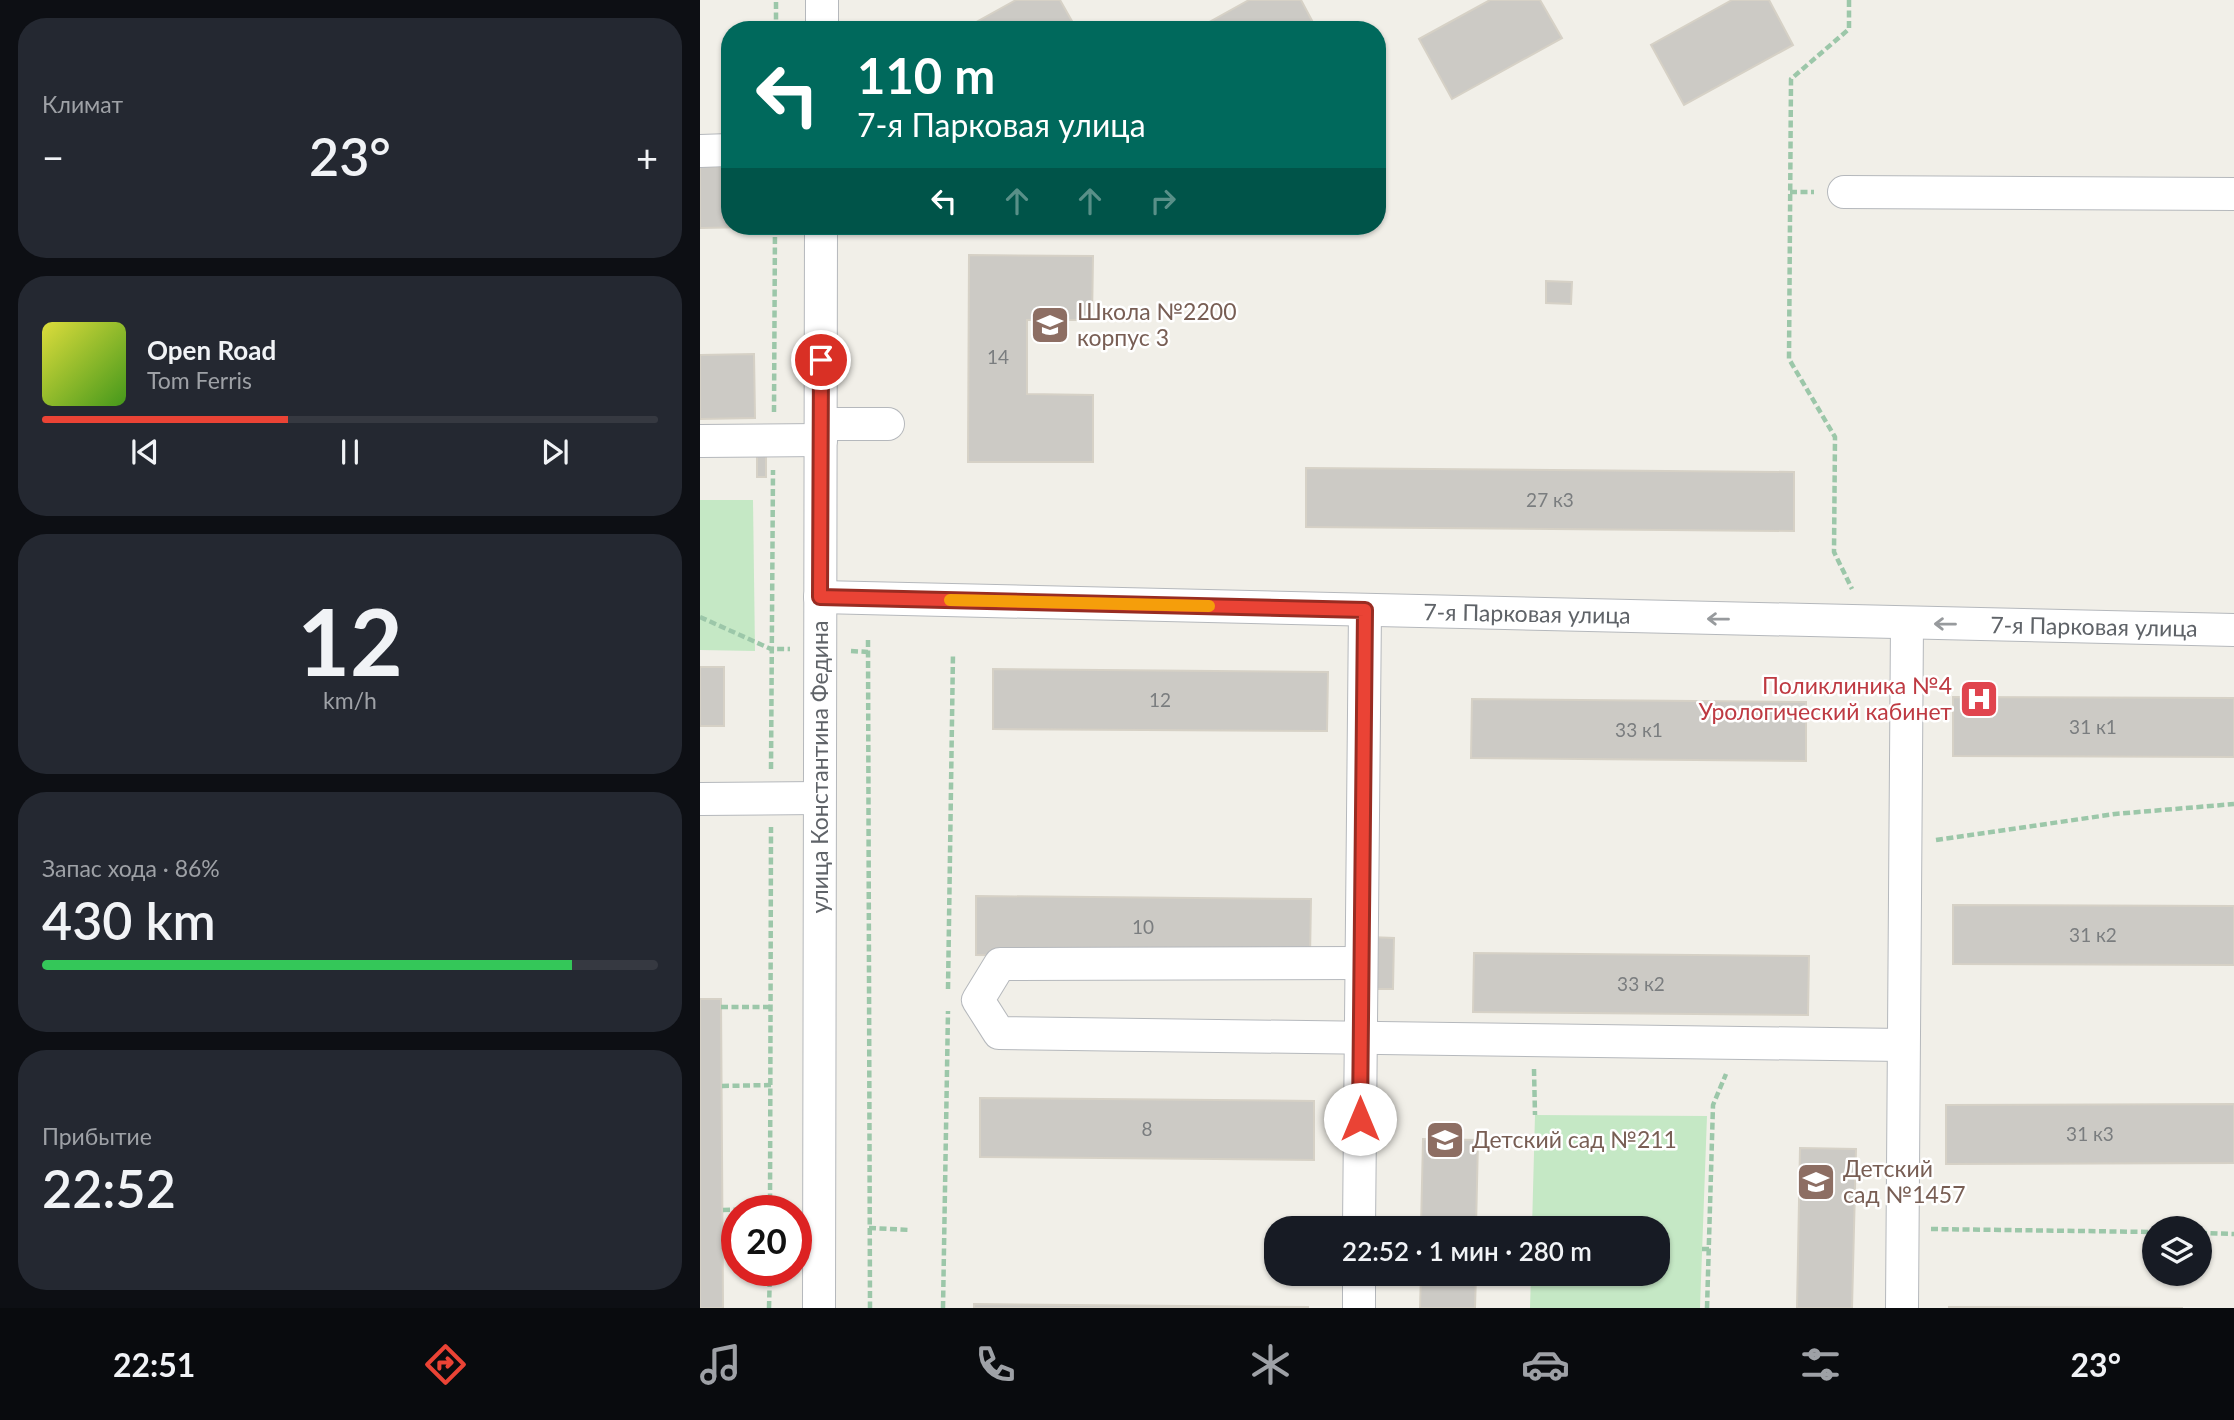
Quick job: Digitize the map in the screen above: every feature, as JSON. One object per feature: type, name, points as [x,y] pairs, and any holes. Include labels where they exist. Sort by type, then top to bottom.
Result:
[{"type":"street","points":[[822,0],[822,21]]},
{"type":"street","points":[[700,150],[721,150]]},
{"type":"street","points":[[1844,192],[2234,194]]},
{"type":"street","name":"улица Константина Федина","points":[[819,1308],[821,235]]},
{"type":"street","points":[[700,440],[774,440],[888,424]]},
{"type":"street","name":"7-я Парковая улица","points":[[820,597],[2234,630]]},
{"type":"street","points":[[1359,1216],[1365,610]]},
{"type":"street","points":[[1902,1308],[1907,624]]},
{"type":"street","points":[[700,799],[819,798]]},
{"type":"street","points":[[1361,963],[1000,964],[978,1000],[999,1033],[1902,1045]]},
{"type":"street","points":[[1359,1286],[1359,1308]]},
{"type":"path","points":[[776,0],[776,21]]},
{"type":"path","points":[[1849,0],[1849,29],[1791,79],[1789,359],[1835,437],[1834,552],[1868,622]]},
{"type":"path","points":[[770,1195],[775,235]]},
{"type":"path","points":[[700,617],[771,649]]},
{"type":"path","points":[[868,640],[870,1308]]},
{"type":"path","points":[[943,1308],[953,653]]},
{"type":"path","points":[[1928,841],[2115,814],[2234,804]]},
{"type":"path","points":[[721,1007],[771,1007]]},
{"type":"path","points":[[1533,1040],[1535,1115]]},
{"type":"path","points":[[1707,1308],[1713,1105],[1740,1043]]},
{"type":"path","points":[[722,1086],[771,1085]]},
{"type":"path","points":[[869,1228],[910,1230]]},
{"type":"path","points":[[1925,1228],[2142,1232]]},
{"type":"path","points":[[2212,1233],[2234,1234]]},
{"type":"path","points":[[1702,1249],[1709,1249]]},
{"type":"path","points":[[769,1308],[770,1286]]},
{"type":"green space","points":[[700,500],[753,500],[755,651],[700,650]]},
{"type":"green space","points":[[1535,1115],[1707,1116],[1700,1308],[1530,1308],[1531,1286],[1670,1286],[1670,1216],[1532,1216]]},
{"type":"building","points":[[1016,0],[1060,0],[1072,21],[978,21]]},
{"type":"building","points":[[1249,0],[1301,0],[1312,21],[1211,21]]},
{"type":"building","points":[[1490,0],[1540,0],[1562,38],[1452,99],[1419,39]]},
{"type":"building","points":[[1732,0],[1769,0],[1793,45],[1684,105],[1651,45]]},
{"type":"building","points":[[700,167],[721,167],[721,228],[700,228]]},
{"type":"building","points":[[969,255],[1093,256],[1092,320],[1027,320],[1027,394],[1093,395],[1093,462],[968,462]]},
{"type":"building","points":[[1546,281],[1572,282],[1571,304],[1546,303]]},
{"type":"building","points":[[754,354],[755,418],[700,419],[700,355]]},
{"type":"building","points":[[757,444],[766,444],[766,477],[757,477]]},
{"type":"building","points":[[1306,468],[1794,472],[1794,531],[1306,527]]},
{"type":"building","points":[[700,667],[724,667],[724,726],[700,726]]},
{"type":"building","points":[[993,669],[1328,672],[1327,731],[993,729]]},
{"type":"building","points":[[1953,697],[2234,698],[2234,757],[1953,756]]},
{"type":"building","points":[[1472,699],[1806,702],[1806,761],[1471,758]]},
{"type":"building","points":[[976,896],[1311,899],[1310,958],[976,955]]},
{"type":"building","points":[[1953,905],[2234,906],[2234,965],[1953,964]]},
{"type":"building","points":[[1369,937],[1394,938],[1393,989],[1368,989]]},
{"type":"building","points":[[1474,953],[1809,956],[1808,1015],[1473,1012]]},
{"type":"building","points":[[700,999],[721,999],[723,1308],[700,1308]]},
{"type":"building","points":[[980,1098],[1314,1101],[1314,1160],[980,1157]]},
{"type":"building","points":[[2234,1104],[2234,1163],[1946,1164],[1946,1105]]},
{"type":"building","points":[[1423,1139],[1478,1140],[1476,1216],[1421,1216]]},
{"type":"building","points":[[1800,1148],[1856,1149],[1852,1308],[1797,1308]]},
{"type":"building","points":[[1421,1286],[1476,1286],[1475,1308],[1420,1308]]},
{"type":"building","points":[[974,1304],[1308,1307],[1308,1308],[974,1308]]},
{"type":"building","points":[[1949,1307],[2183,1308],[1949,1308]]},
{"type":"slow traffic","points":[[950,600],[1209,606]]},
{"type":"place","name":"Школа №2200 корпус 3","points":[[1050,325]]},
{"type":"place","name":"Поликлиника №4 Урологический кабинет","points":[[1979,699]]},
{"type":"place","name":"Детский сад №211","points":[[1445,1140]]},
{"type":"place","name":"Детский сад №1457","points":[[1816,1182]]},
{"type":"route","points":[[821,360],[820,597],[1365,610],[1360,1119]]}]
